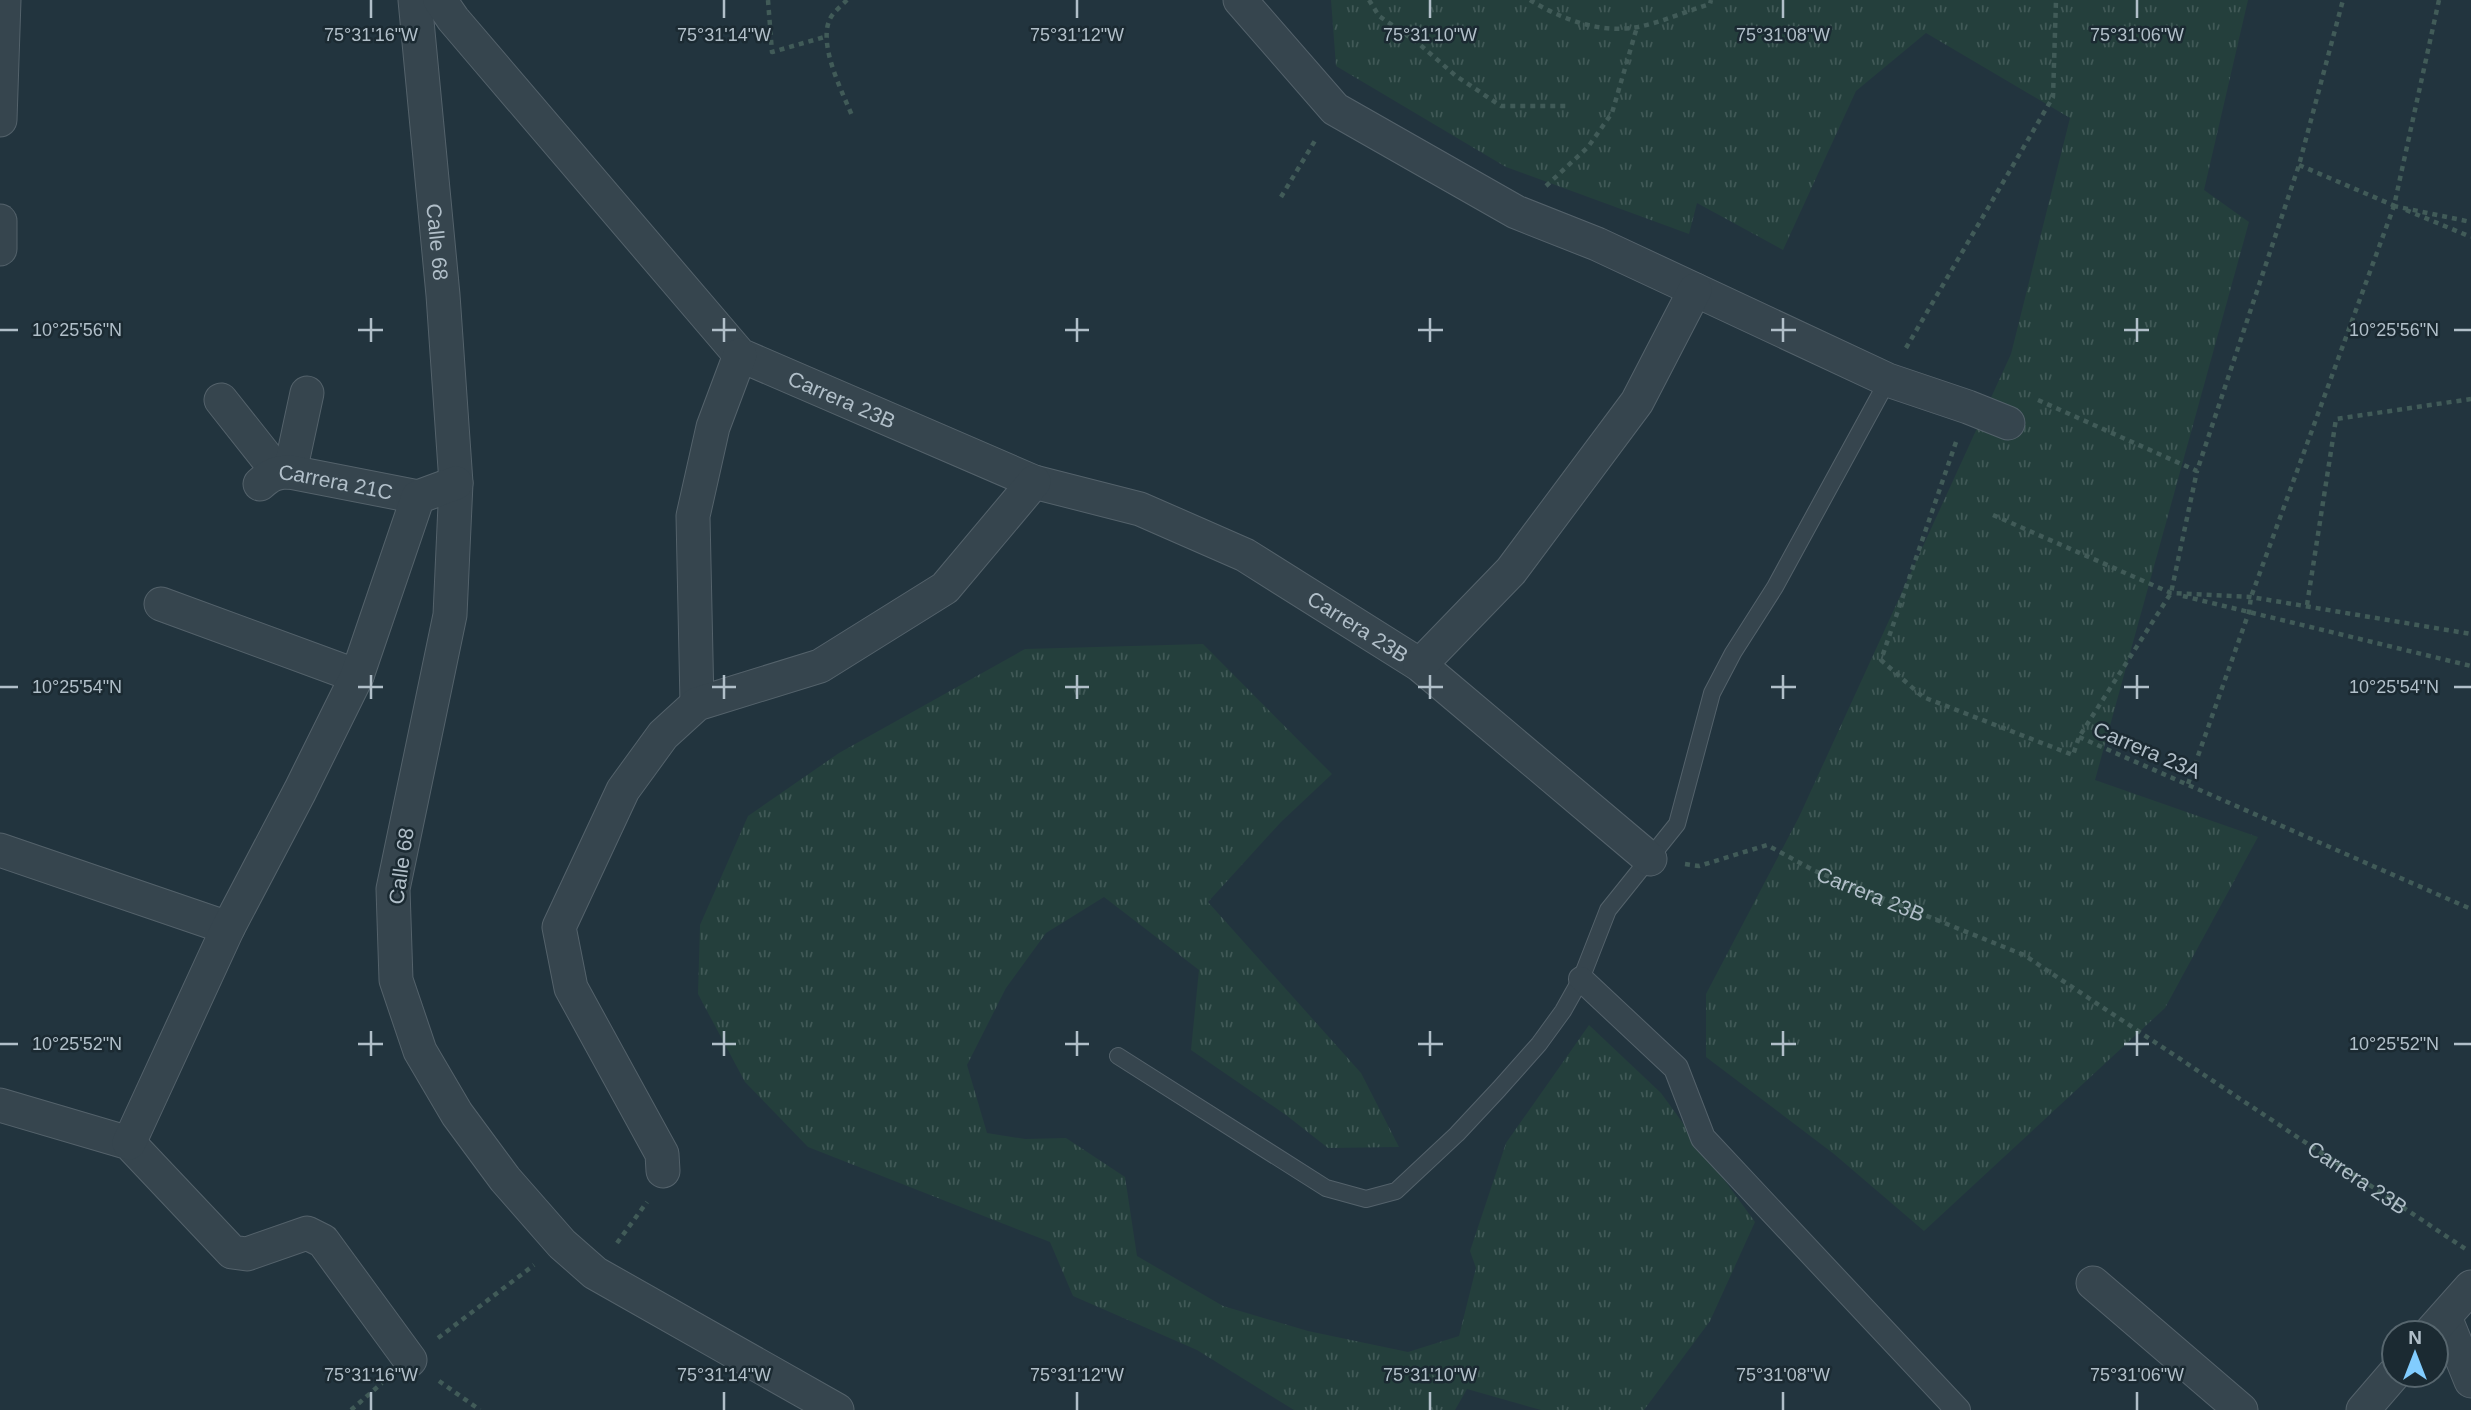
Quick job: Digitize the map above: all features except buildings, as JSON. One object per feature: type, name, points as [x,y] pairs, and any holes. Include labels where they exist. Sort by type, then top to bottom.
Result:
[{"type":"street","points":[[0,120],[4,0]]},
{"type":"street","name":"Calle 68","points":[[415,0],[443,295],[456,483],[450,615],[393,889],[396,979],[420,1051],[457,1114],[505,1179],[562,1244],[595,1273],[792,1399],[837,1410]]},
{"type":"street","name":"Carrera 23B","points":[[440,0],[453,19],[740,355],[1034,482],[1140,509],[1245,555],[1420,665],[1650,859]]},
{"type":"street","points":[[1240,0],[1335,109],[1516,212],[1597,244],[1888,380],[2008,423]]},
{"type":"street","points":[[0,220],[0,249]]},
{"type":"street","points":[[1420,665],[1511,571],[1637,402],[1695,290]]},
{"type":"street","points":[[697,704],[693,516],[713,427],[740,355]]},
{"type":"street","points":[[276,476],[307,393]]},
{"type":"street","points":[[221,400],[276,476]]},
{"type":"street","name":"Carrera 21C","points":[[276,476],[418,497]]},
{"type":"street","points":[[663,1171],[662,1154],[571,988],[559,927],[622,790],[663,735],[697,704],[820,666],[945,588],[1034,482]]},
{"type":"street","points":[[129,1143],[228,928],[357,676],[418,497],[456,483]]},
{"type":"street","points":[[161,604],[357,676]]},
{"type":"street","points":[[0,850],[228,928]]},
{"type":"street","points":[[1581,979],[1676,1068],[1703,1138],[1958,1410]]},
{"type":"street","points":[[0,1105],[129,1143],[232,1252],[247,1254],[307,1233],[323,1241],[410,1360]]},
{"type":"street","points":[[2093,1283],[2241,1410]]},
{"type":"street","points":[[2442,1319],[2471,1287]]},
{"type":"street","points":[[2450,1346],[2471,1381]]},
{"type":"street","points":[[2363,1410],[2381,1389]]},
{"type":"lane","points":[[1118,1056],[1326,1188],[1366,1199],[1396,1191],[1457,1134],[1539,1044],[1563,1011],[1581,979],[1608,910],[1677,824],[1712,693],[1732,653],[1775,587],[1888,380]]},
{"type":"path","points":[[768,0],[772,52],[828,36]]},
{"type":"path","points":[[847,0],[827,25],[828,58],[853,118]]},
{"type":"path","points":[[1369,0],[1379,16],[1418,43],[1456,76],[1501,106],[1570,106]]},
{"type":"path","points":[[1530,0],[1556,16],[1599,27],[1636,27],[1710,4],[1711,0]]},
{"type":"path","points":[[1888,380],[2053,97],[2056,0]]},
{"type":"path","points":[[2079,737],[2171,593],[2197,471],[2299,165],[2343,0]]},
{"type":"path","points":[[2188,784],[2249,612],[2251,597],[2394,206],[2439,0]]},
{"type":"path","points":[[1516,212],[1588,147],[1612,113],[1636,27]]},
{"type":"path","points":[[1280,197],[1335,109]]},
{"type":"path","points":[[2299,165],[2471,237]]},
{"type":"path","points":[[2394,206],[2471,222]]},
{"type":"path","points":[[2306,605],[2336,419],[2471,398]]},
{"type":"path","points":[[2036,399],[2197,471]]},
{"type":"path","name":"Carrera 23A","points":[[1968,407],[1881,660],[1923,697],[2073,755],[2079,737],[2471,909]]},
{"type":"path","points":[[1993,515],[2171,593],[2471,666]]},
{"type":"path","points":[[2171,593],[2251,597],[2471,634]]},
{"type":"path","name":"Carrera 23B","points":[[1650,859],[1699,866],[1768,845],[1815,871],[2024,954],[2471,1253]]},
{"type":"path","points":[[595,1273],[658,1187],[663,1171]]},
{"type":"path","points":[[351,1410],[410,1360],[562,1244]]},
{"type":"path","points":[[410,1360],[480,1410]]},
{"type":"green space","points":[[1331,0],[2248,0],[2204,190],[2249,222],[2095,780],[2258,837],[2165,1008],[1924,1231],[1834,1154],[1706,1057],[1706,994],[1799,817],[2011,354],[2070,118],[1926,33],[1856,91],[1783,250],[1697,203],[1689,234],[1506,167],[1336,66]]},
{"type":"green space","points":[[1203,644],[1332,774],[1281,822],[1208,902],[1361,1073],[1399,1147],[1328,1148],[1286,1115],[1191,1050],[1199,970],[1104,897],[1046,933],[1006,988],[967,1065],[987,1133],[1025,1139],[1066,1138],[1125,1177],[1137,1256],[1223,1306],[1308,1331],[1408,1352],[1459,1336],[1476,1268],[1470,1251],[1506,1143],[1589,1025],[1661,1093],[1755,1222],[1710,1321],[1644,1410],[1541,1410],[1467,1389],[1455,1410],[1294,1410],[1197,1350],[1073,1296],[1050,1242],[808,1147],[745,1082],[698,994],[700,925],[748,816],[839,753],[1025,649]]}]
